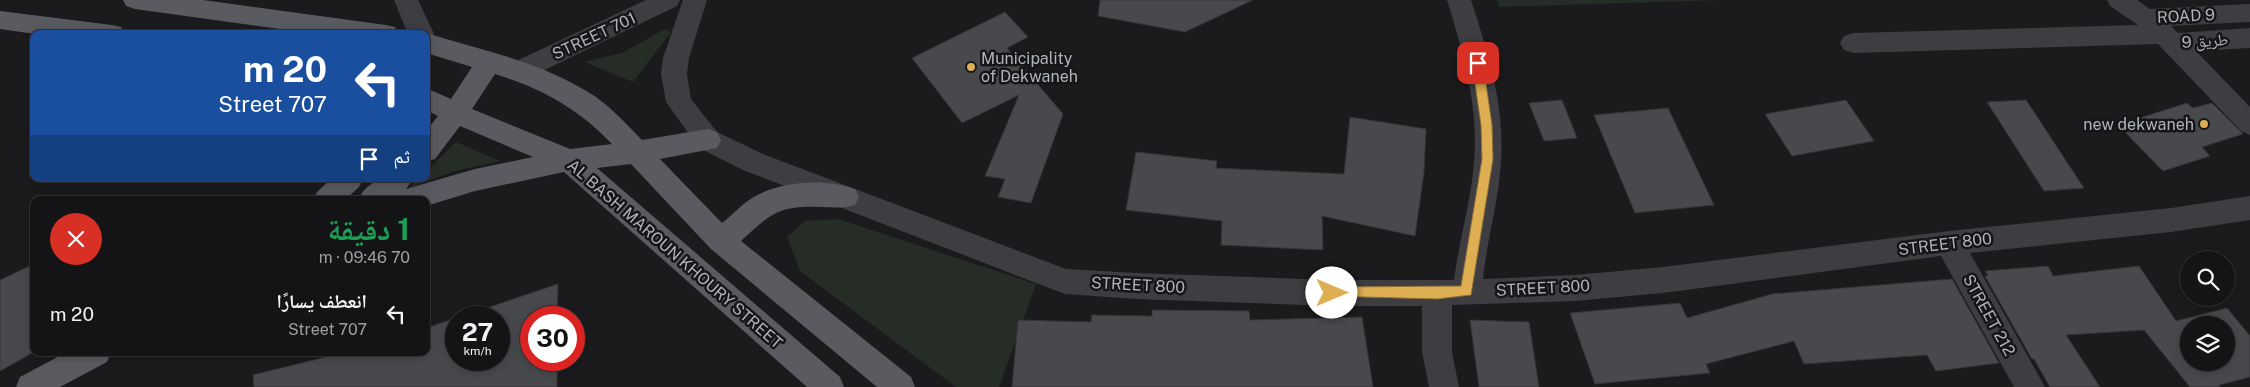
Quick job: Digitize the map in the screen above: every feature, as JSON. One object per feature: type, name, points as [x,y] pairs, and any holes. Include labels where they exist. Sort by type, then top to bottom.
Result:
[{"type":"main road","points":[[135,0],[356,30]]},
{"type":"main road","points":[[0,20],[80,30]]},
{"type":"main road","points":[[430,44],[519,71],[579,99],[605,119],[721,241],[900,387]]},
{"type":"main road","points":[[430,146],[490,61]]},
{"type":"main road","name":"AL BASH MAROUN KHOURY STREET","points":[[430,100],[455,113],[568,160],[829,387]]},
{"type":"main road","points":[[421,196],[475,180],[568,160],[636,152],[708,140]]},
{"type":"main road","points":[[330,196],[346,182]]},
{"type":"main road","points":[[377,196],[395,182]]},
{"type":"main road","points":[[721,241],[763,206],[770,203],[805,195],[845,197]]},
{"type":"main road","points":[[31,387],[89,356]]},
{"type":"street","points":[[406,0],[419,30]]},
{"type":"street","name":"STREET 701","points":[[519,71],[668,0]]},
{"type":"street","points":[[696,0],[676,58],[674,74],[679,102],[708,140]]},
{"type":"street","points":[[1459,0],[1480,74],[1487,125],[1488,159],[1467,291]]},
{"type":"street","points":[[2119,0],[2161,32],[2250,124]]},
{"type":"street","name":"ROAD 9","points":[[2161,32],[2250,13]]},
{"type":"street","points":[[1853,43],[2161,32]]},
{"type":"street","name":"9 طريق","points":[[2161,32],[2250,38]]},
{"type":"street","name":"STREET 800","points":[[708,140],[753,162],[1065,281],[1215,289],[1437,293],[1576,288],[1663,280],[1949,243],[2171,220],[2250,208]]},
{"type":"street","name":"STREET 212","points":[[1949,243],[2030,387]]},
{"type":"street","points":[[1437,293],[1437,352],[1444,387]]},
{"type":"shaded area","points":[[1496,0],[1722,0],[1500,7]]},
{"type":"shaded area","points":[[665,29],[671,32],[633,82],[584,62],[622,53]]},
{"type":"shaded area","points":[[456,142],[500,161],[455,171],[430,180],[430,167]]},
{"type":"shaded area","points":[[415,182],[425,182],[409,188]]},
{"type":"shaded area","points":[[838,219],[1036,284],[999,387],[956,387],[800,271],[787,237],[805,221]]},
{"type":"building","points":[[1100,0],[1253,0],[1185,32],[1098,16]]},
{"type":"building","points":[[1005,12],[1028,37],[1007,48],[1063,114],[1031,203],[998,197],[1005,179],[985,176],[1019,95],[962,123],[912,58]]},
{"type":"building","points":[[1562,100],[1577,138],[1544,141],[1529,103]]},
{"type":"building","points":[[1846,100],[1874,141],[1792,156],[1765,114]]},
{"type":"building","points":[[2026,100],[2084,188],[2044,191],[1987,102]]},
{"type":"building","points":[[2187,103],[2193,108],[2212,103],[2243,134],[2202,147],[2210,156],[2163,171],[2118,125]]},
{"type":"building","points":[[1668,108],[1714,205],[1635,213],[1594,115]]},
{"type":"building","points":[[1350,117],[1426,129],[1424,172],[1415,236],[1322,216],[1323,250],[1221,245],[1222,221],[1126,210],[1136,152],[1217,161],[1216,168],[1344,174]]},
{"type":"building","points":[[30,266],[30,354],[0,371],[0,280]]},
{"type":"building","points":[[2048,266],[2053,276],[2139,266],[2176,321],[2180,320],[2180,371],[2235,371],[2235,318],[2250,336],[2250,377],[2219,385],[2220,387],[2190,387],[2144,330],[2066,335],[2100,387],[2050,387],[1985,276],[1988,275],[1985,271]]},
{"type":"building","points":[[1952,279],[1999,363],[1936,371],[1927,355],[1804,364],[1794,341],[1706,364],[1710,373],[1595,384],[1570,313],[1680,303],[1687,318],[1772,294]]},
{"type":"building","points":[[558,284],[557,306],[520,306],[520,371],[557,371],[557,387],[254,387],[253,375],[330,356],[430,356],[430,327],[445,322],[445,371],[510,371],[510,306],[493,306]]},
{"type":"building","points":[[2227,308],[2234,316],[2196,316]]},
{"type":"building","points":[[1152,310],[1249,311],[1250,320],[1362,317],[1373,387],[1012,387],[1018,320],[1091,322],[1092,315],[1152,316]]},
{"type":"building","points":[[1470,320],[1529,322],[1539,387],[1479,387]]},
{"type":"place","name":"Municipality of Dekwaneh","points":[[971,67]]},
{"type":"place","name":"new dekwaneh","points":[[2204,124]]},
{"type":"route","points":[[1332,293],[1437,293],[1467,291],[1470,262],[1485,187],[1488,159],[1487,125],[1478,63]]}]
